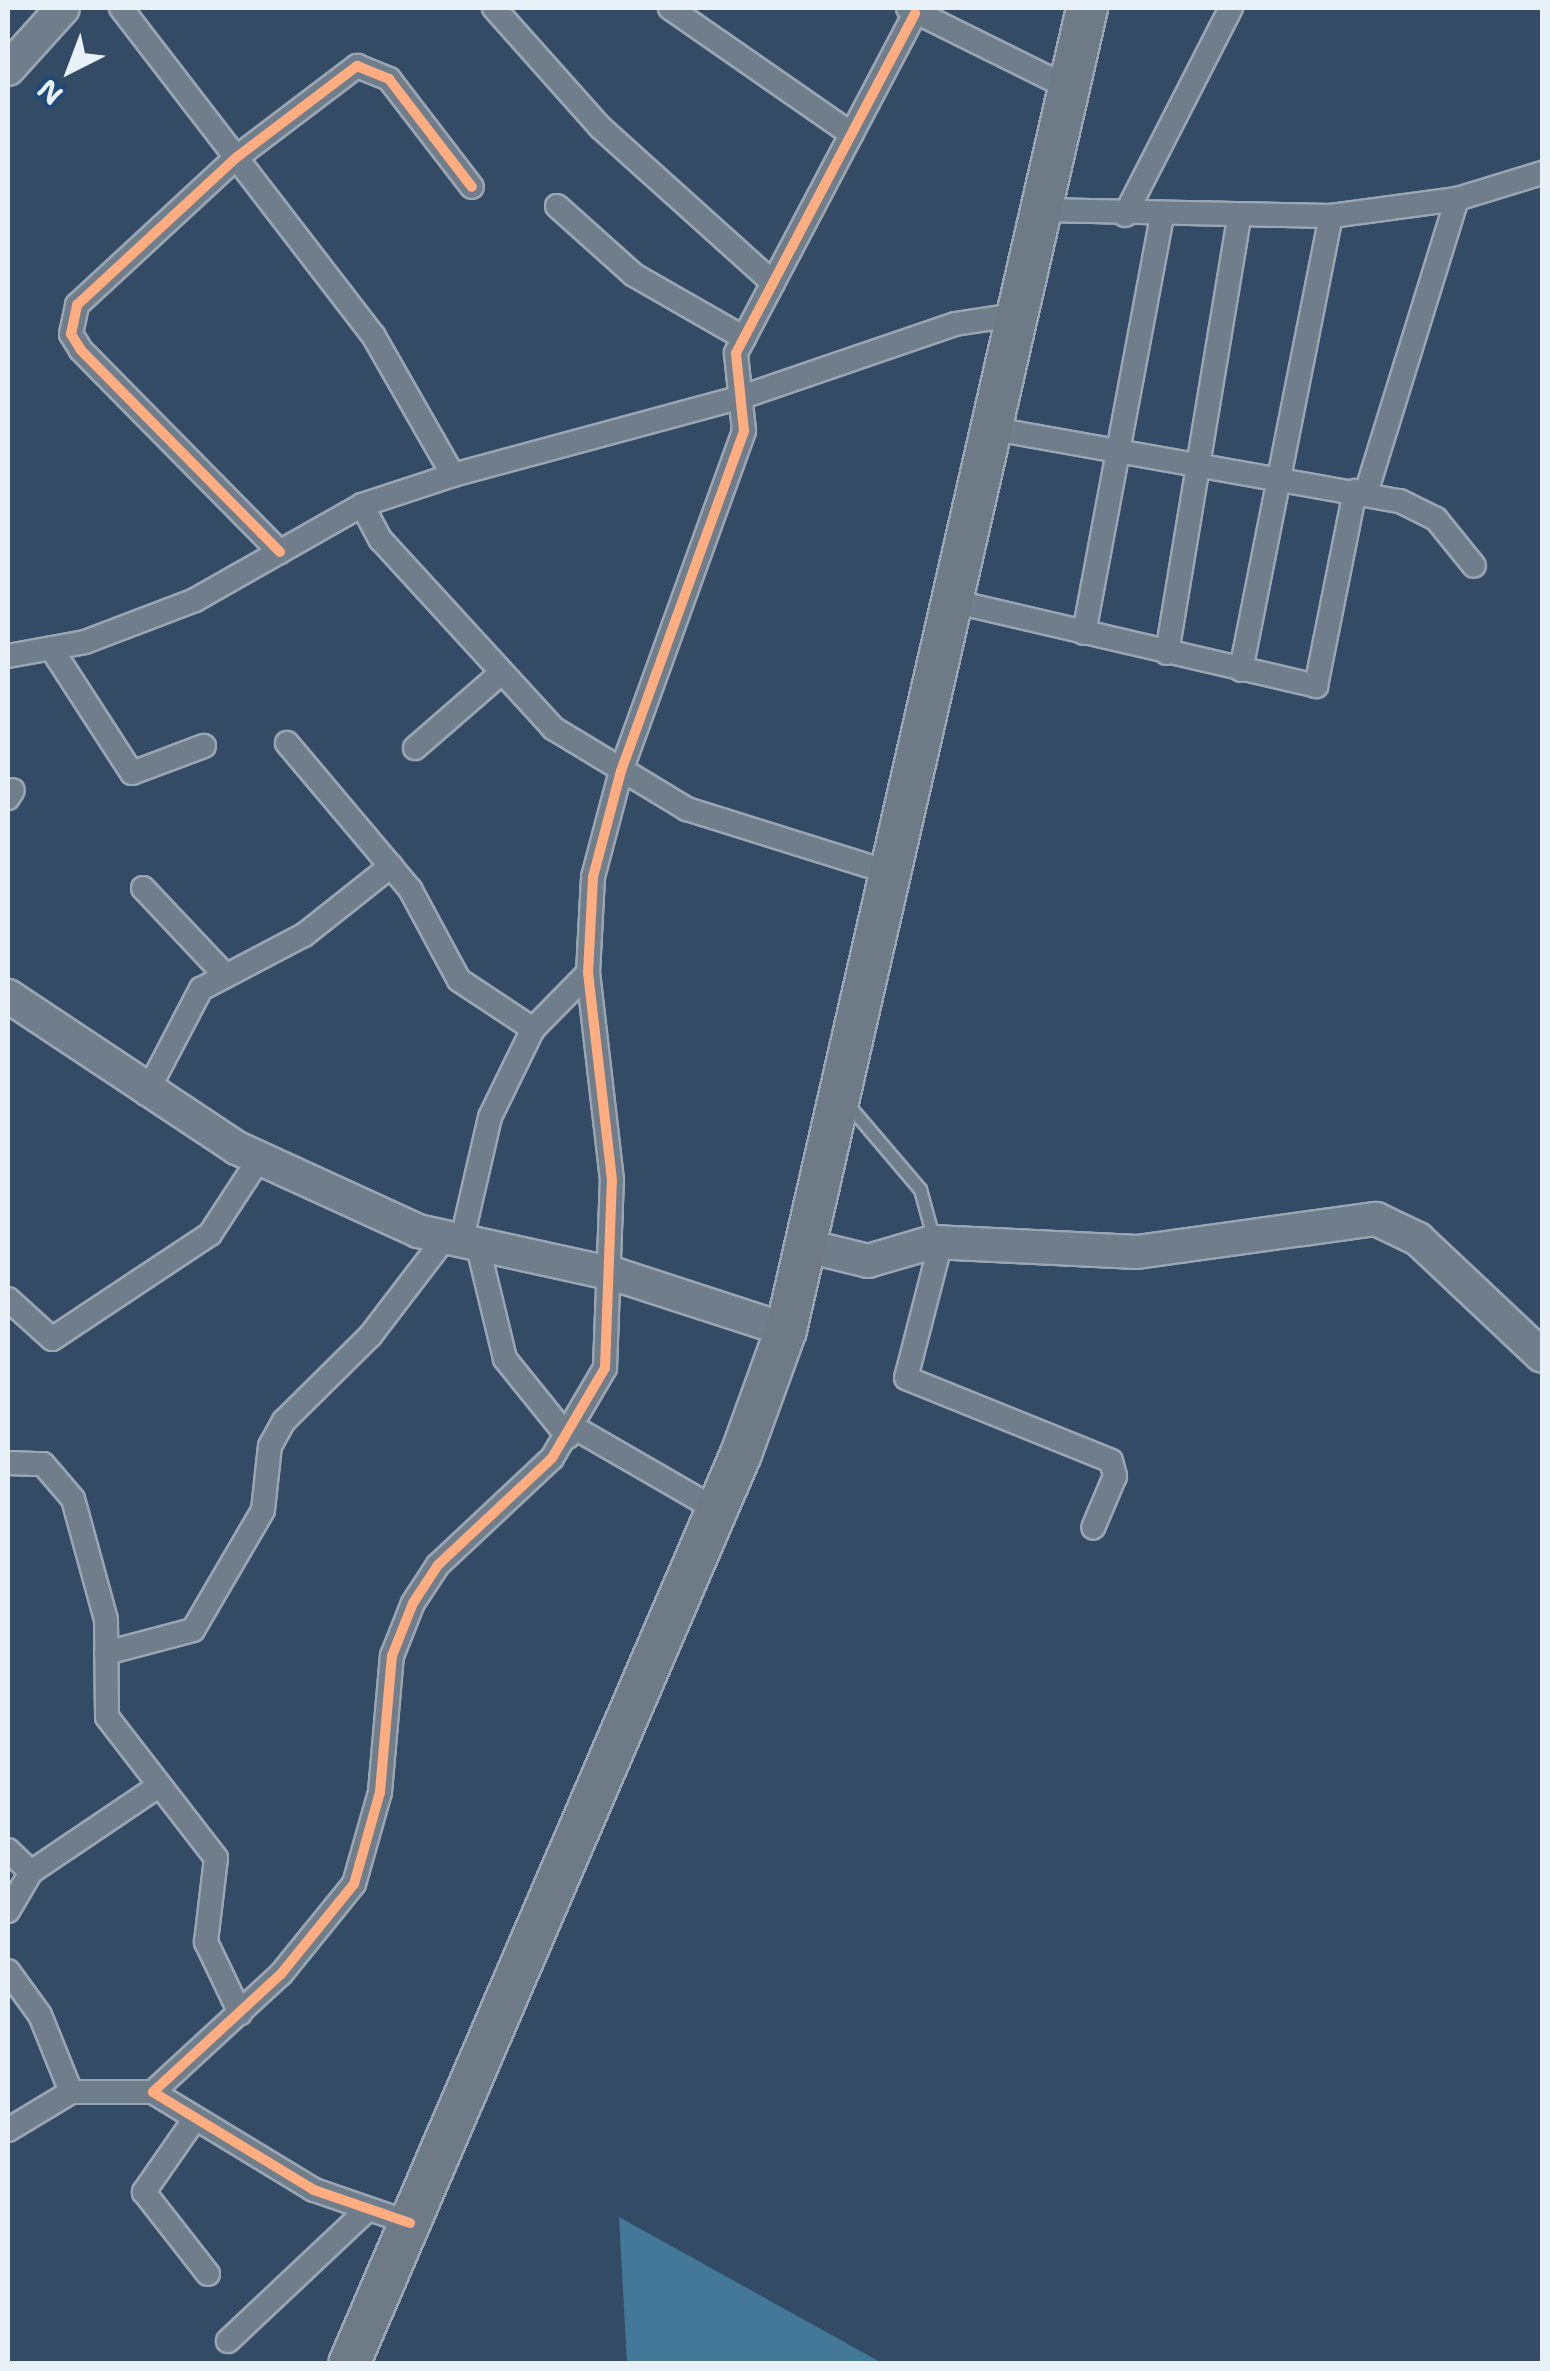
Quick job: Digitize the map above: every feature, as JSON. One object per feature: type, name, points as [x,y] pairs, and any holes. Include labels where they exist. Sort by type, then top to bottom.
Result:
[{"type":"highway","points":[[349,2364],[716,1510],[786,1330],[811,1247],[845,1101],[1087,8]]},
{"type":"street","points":[[8,69],[63,8]]},
{"type":"street","points":[[121,8],[373,335],[453,474]]},
{"type":"street","points":[[494,8],[600,128],[773,284]]},
{"type":"street","points":[[670,8],[851,134]]},
{"type":"street","points":[[1125,214],[1231,8]]},
{"type":"street","points":[[153,2092],[240,2013],[354,1884],[380,1792],[392,1656],[413,1604],[438,1565],[572,1432],[606,1368],[614,1274],[588,973],[593,878],[621,772],[744,432],[742,397],[733,372],[744,338],[920,11],[1069,88]]},
{"type":"street","points":[[280,552],[71,334],[92,287],[237,157],[344,72],[369,66],[389,79],[472,186]]},
{"type":"street","points":[[1042,210],[1162,217],[1331,216],[1458,199],[1542,173]]},
{"type":"street","points":[[956,602],[1308,687],[1322,681],[1361,492],[1458,199]]},
{"type":"street","points":[[557,206],[634,274],[744,338]]},
{"type":"street","points":[[1167,653],[1240,216]]},
{"type":"street","points":[[1241,670],[1331,216]]},
{"type":"street","points":[[1084,633],[1162,217]]},
{"type":"street","points":[[8,656],[51,648],[195,600],[362,506],[453,474],[742,397],[955,324],[1020,314]]},
{"type":"street","points":[[994,429],[1121,446],[1200,469],[1361,492],[1436,519],[1474,566]]},
{"type":"street","points":[[362,506],[381,540],[500,674],[554,728],[621,772],[733,826],[895,874]]},
{"type":"street","points":[[51,648],[132,773],[204,746]]},
{"type":"street","points":[[415,748],[500,674]]},
{"type":"street","points":[[287,743],[391,866],[459,980],[534,1029]]},
{"type":"street","points":[[146,1094],[191,1001],[223,972],[304,935],[391,866]]},
{"type":"street","points":[[143,888],[223,972]]},
{"type":"street","points":[[106,1652],[194,1630],[263,1510],[270,1446],[284,1421],[461,1243],[490,1117],[534,1029],[588,973]]},
{"type":"street","points":[[8,996],[146,1094],[259,1159],[461,1243],[614,1274],[786,1330]]},
{"type":"street","points":[[8,1299],[52,1339],[210,1234],[259,1159]]},
{"type":"street","points":[[811,1247],[868,1261],[937,1242],[1137,1252],[1376,1219],[1418,1238],[1542,1356]]},
{"type":"street","points":[[937,1242],[906,1378],[1111,1461],[1115,1476],[1093,1528]]},
{"type":"street","points":[[461,1243],[505,1358],[572,1432],[716,1510]]},
{"type":"street","points":[[8,1463],[43,1464],[73,1499],[106,1620],[108,1717],[157,1787],[216,1858],[206,1942],[240,2013]]},
{"type":"street","points":[[8,1911],[31,1872],[157,1787]]},
{"type":"street","points":[[8,1850],[31,1872]]},
{"type":"street","points":[[8,1970],[40,2014],[71,2092]]},
{"type":"street","points":[[8,2130],[71,2092],[153,2092],[194,2120],[365,2212],[410,2224]]},
{"type":"street","points":[[194,2120],[144,2192],[208,2274]]},
{"type":"street","points":[[228,2342],[365,2212]]},
{"type":"lane","points":[[845,1101],[920,1188],[937,1242]]},
{"type":"water","points":[[619,2217],[882,2363],[627,2363]]},
{"type":"cycle path","points":[[410,2223],[314,2190],[153,2092],[281,1974],[354,1884],[380,1792],[392,1656],[413,1603],[438,1565],[552,1458],[605,1368],[612,1180],[588,973],[593,877],[621,771],[744,431],[736,353],[915,13]]},
{"type":"cycle path","points":[[280,552],[81,350],[71,334],[77,305],[237,157],[357,66],[389,79],[472,187]]}]
